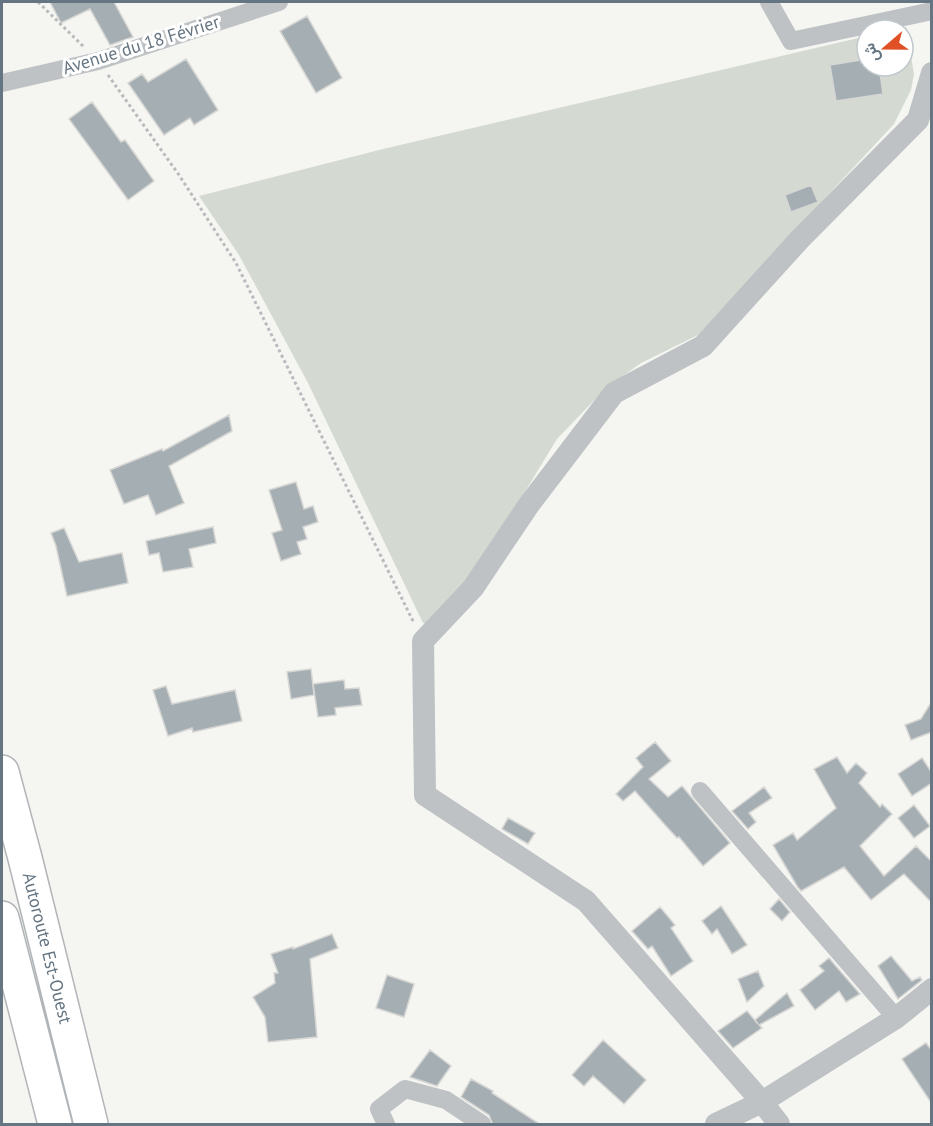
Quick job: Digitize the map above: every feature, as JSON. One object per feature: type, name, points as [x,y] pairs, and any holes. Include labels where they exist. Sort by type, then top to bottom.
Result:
[{"type":"highway","name":"Autoroute Est-Ouest","points":[[2,772],[91,1125]]},
{"type":"highway","name":"Autoroute Est-Ouest","points":[[2,918],[55,1125]]},
{"type":"street","name":"Avenue du 18 Février","points":[[2,83],[98,61],[279,2]]},
{"type":"street","points":[[769,2],[791,41],[932,11]]},
{"type":"street","points":[[779,1125],[762,1102],[586,901],[425,795],[423,640],[473,588],[528,506],[614,393],[703,346],[800,238],[918,120],[932,73]]},
{"type":"street","points":[[700,791],[896,1018]]},
{"type":"street","points":[[716,1125],[762,1102],[896,1018],[932,989]]},
{"type":"street","points":[[386,1125],[379,1109],[405,1089],[446,1100],[482,1125]]},
{"type":"path","points":[[38,2],[98,61],[179,175],[236,263],[423,640]]},
{"type":"shaded area","points":[[855,39],[855,78],[913,78],[911,90],[894,124],[698,335],[641,363],[605,389],[557,439],[478,569],[432,623],[423,623],[308,383],[239,255],[199,196],[383,149]]},
{"type":"building","points":[[50,2],[114,2],[133,37],[110,45],[90,9],[61,23]]},
{"type":"building","points":[[307,16],[342,78],[316,93],[280,31]]},
{"type":"building","points":[[186,59],[218,110],[194,125],[190,118],[164,135],[128,83],[142,74],[148,82]]},
{"type":"building","points":[[855,61],[855,78],[881,78],[883,94],[836,101],[830,65]]},
{"type":"building","points":[[92,102],[121,142],[125,140],[154,181],[128,200],[69,119]]},
{"type":"building","points":[[811,185],[818,202],[791,212],[785,195]]},
{"type":"building","points":[[229,415],[232,431],[169,466],[184,503],[156,515],[148,495],[124,504],[110,470],[162,449],[163,451]]},
{"type":"building","points":[[296,482],[304,509],[313,506],[318,522],[303,527],[307,539],[297,542],[301,554],[281,561],[272,533],[282,530],[269,490]]},
{"type":"building","points":[[213,527],[216,543],[189,549],[193,567],[163,572],[159,553],[149,555],[146,541]]},
{"type":"building","points":[[64,528],[79,562],[122,553],[128,583],[67,596],[51,533]]},
{"type":"building","points":[[311,669],[314,695],[291,699],[287,672]]},
{"type":"building","points":[[344,680],[345,689],[359,688],[362,705],[335,708],[336,715],[318,717],[313,684]]},
{"type":"building","points":[[166,686],[172,704],[235,690],[242,721],[193,732],[192,728],[168,736],[153,690]]},
{"type":"building","points":[[932,701],[932,732],[911,740],[905,725],[921,719]]},
{"type":"building","points":[[655,742],[671,761],[649,779],[668,797],[682,786],[730,843],[703,866],[635,791],[623,801],[616,794],[643,767],[636,758]]},
{"type":"building","points":[[837,757],[847,773],[856,763],[867,773],[859,783],[880,807],[882,804],[892,814],[860,846],[884,876],[916,846],[932,862],[932,903],[904,874],[871,900],[844,867],[801,891],[797,886],[773,845],[793,833],[797,840],[836,808],[814,769]]},
{"type":"building","points":[[922,758],[932,773],[932,783],[912,796],[898,774]]},
{"type":"building","points":[[764,787],[772,798],[749,813],[756,822],[748,829],[732,811]]},
{"type":"building","points":[[914,805],[930,826],[914,838],[898,818]]},
{"type":"building","points":[[508,818],[535,833],[528,844],[502,829]]},
{"type":"building","points":[[779,899],[790,912],[782,921],[770,909]]},
{"type":"building","points":[[721,906],[747,945],[732,954],[717,929],[712,934],[702,921]]},
{"type":"building","points":[[660,907],[675,925],[671,928],[693,961],[671,976],[652,946],[648,949],[632,931]]},
{"type":"building","points":[[332,934],[338,948],[310,959],[317,1037],[268,1042],[265,1017],[253,997],[275,983],[274,973],[278,973],[271,954],[293,947],[293,949]]},
{"type":"building","points":[[891,956],[912,981],[920,977],[922,980],[898,999],[878,966]]},
{"type":"building","points":[[829,958],[860,994],[846,1002],[839,991],[815,1010],[800,990],[824,971],[819,966]]},
{"type":"building","points":[[758,971],[764,986],[747,1002],[738,979]]},
{"type":"building","points":[[387,975],[414,984],[404,1017],[376,1008]]},
{"type":"building","points":[[787,993],[794,1006],[759,1025],[762,1028],[733,1048],[718,1031],[747,1011],[758,1024],[755,1020]]},
{"type":"building","points":[[603,1040],[646,1080],[624,1104],[593,1076],[584,1086],[572,1075]]},
{"type":"building","points":[[926,1043],[932,1051],[932,1104],[902,1059]]},
{"type":"building","points":[[430,1050],[451,1066],[437,1086],[410,1077]]},
{"type":"building","points":[[471,1079],[493,1091],[492,1093],[541,1125],[493,1125],[489,1115],[461,1097]]}]
